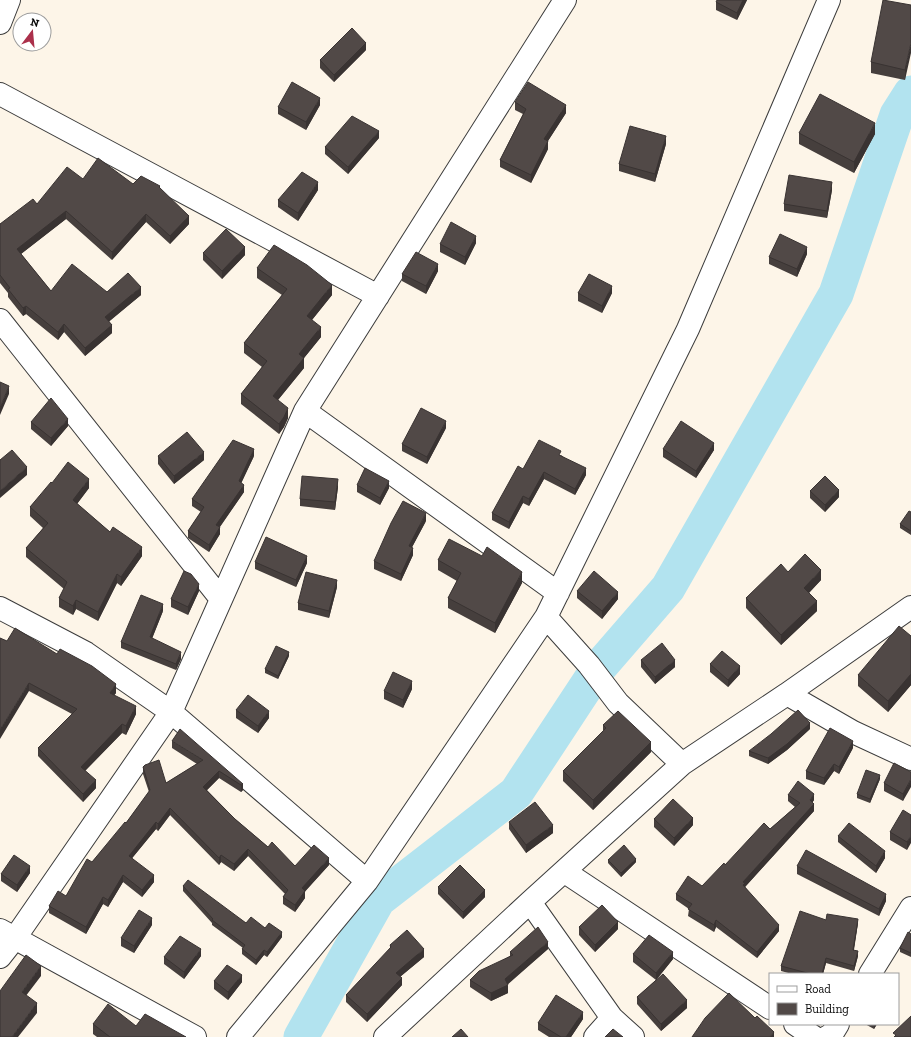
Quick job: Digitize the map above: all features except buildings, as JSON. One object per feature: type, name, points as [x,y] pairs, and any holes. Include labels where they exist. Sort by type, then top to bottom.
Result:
[{"type":"street","points":[[0,24],[9,0]]},
{"type":"street","points":[[0,957],[7,934],[171,712],[305,411],[565,0]]},
{"type":"street","points":[[238,1037],[367,881],[546,617],[688,329],[829,0]]},
{"type":"street","points":[[0,94],[378,296]]},
{"type":"street","points":[[0,320],[221,600]]},
{"type":"street","points":[[305,411],[558,593]]},
{"type":"street","points":[[385,1037],[530,902],[565,872],[682,764],[787,694],[911,607]]},
{"type":"street","points":[[0,608],[86,653],[171,712],[367,881]]},
{"type":"street","points":[[546,617],[589,665],[618,703],[682,764]]},
{"type":"street","points":[[787,694],[853,732],[911,759]]},
{"type":"street","points":[[565,872],[769,1007]]},
{"type":"street","points":[[530,902],[612,1018],[633,1037]]},
{"type":"street","points":[[871,973],[911,908]]},
{"type":"street","points":[[7,934],[195,1037]]},
{"type":"street","points":[[595,1037],[612,1018]]},
{"type":"street","points":[[796,1025],[814,1037]]},
{"type":"street","points":[[827,1037],[832,1034],[837,1025]]},
{"type":"waterway","points":[[301,1037],[378,900],[516,793],[597,670],[668,588],[836,294],[897,115],[911,93]]}]
